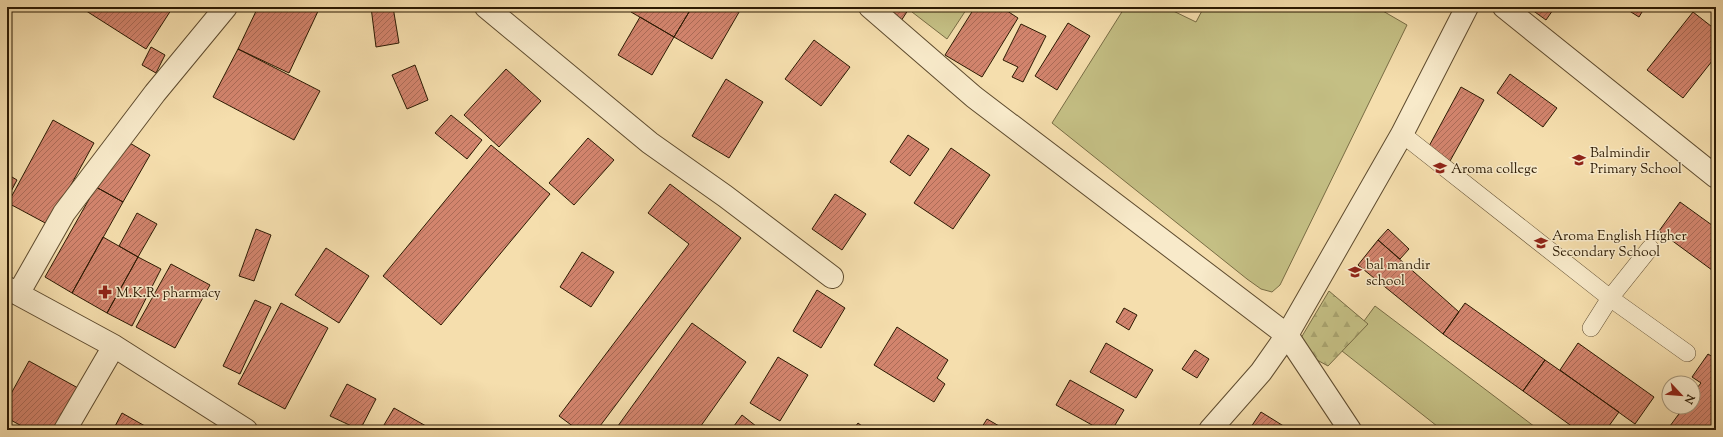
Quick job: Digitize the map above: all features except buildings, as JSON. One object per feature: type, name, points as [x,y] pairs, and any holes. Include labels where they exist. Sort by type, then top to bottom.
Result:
[{"type":"street","points":[[226,7],[155,93],[64,213],[13,291],[114,346],[246,430]]},
{"type":"street","points":[[486,7],[650,143],[725,196],[832,277]]},
{"type":"street","points":[[870,7],[974,97],[1287,335],[1350,430]]},
{"type":"street","points":[[1504,7],[1716,177]]},
{"type":"street","points":[[1210,430],[1262,372],[1287,335],[1402,134],[1462,9]]},
{"type":"street","points":[[65,430],[114,346]]},
{"type":"lane","points":[[1402,134],[1610,298],[1687,353]]},
{"type":"lane","points":[[1591,328],[1610,298],[1650,248]]},
{"type":"green space","points":[[915,7],[968,7],[947,39],[912,12]]},
{"type":"green space","points":[[1125,7],[1165,7],[1196,22],[1204,7],[1376,7],[1407,25],[1280,285],[1272,292],[1261,289],[1247,279],[1052,123]]},
{"type":"green space","points":[[1329,291],[1368,324],[1328,366],[1295,348]]},
{"type":"green space","points":[[1375,306],[1539,430],[1442,430],[1342,351]]},
{"type":"place","name":"Balmindir Primary School","points":[[1579,160]]},
{"type":"place","name":"Aroma college","points":[[1440,168]]},
{"type":"place","name":"Aroma English Higher Secondary School","points":[[1541,243]]},
{"type":"place","name":"bal mandir school","points":[[1355,272]]},
{"type":"place","name":"M.K.R. pharmacy","points":[[105,292]]}]
